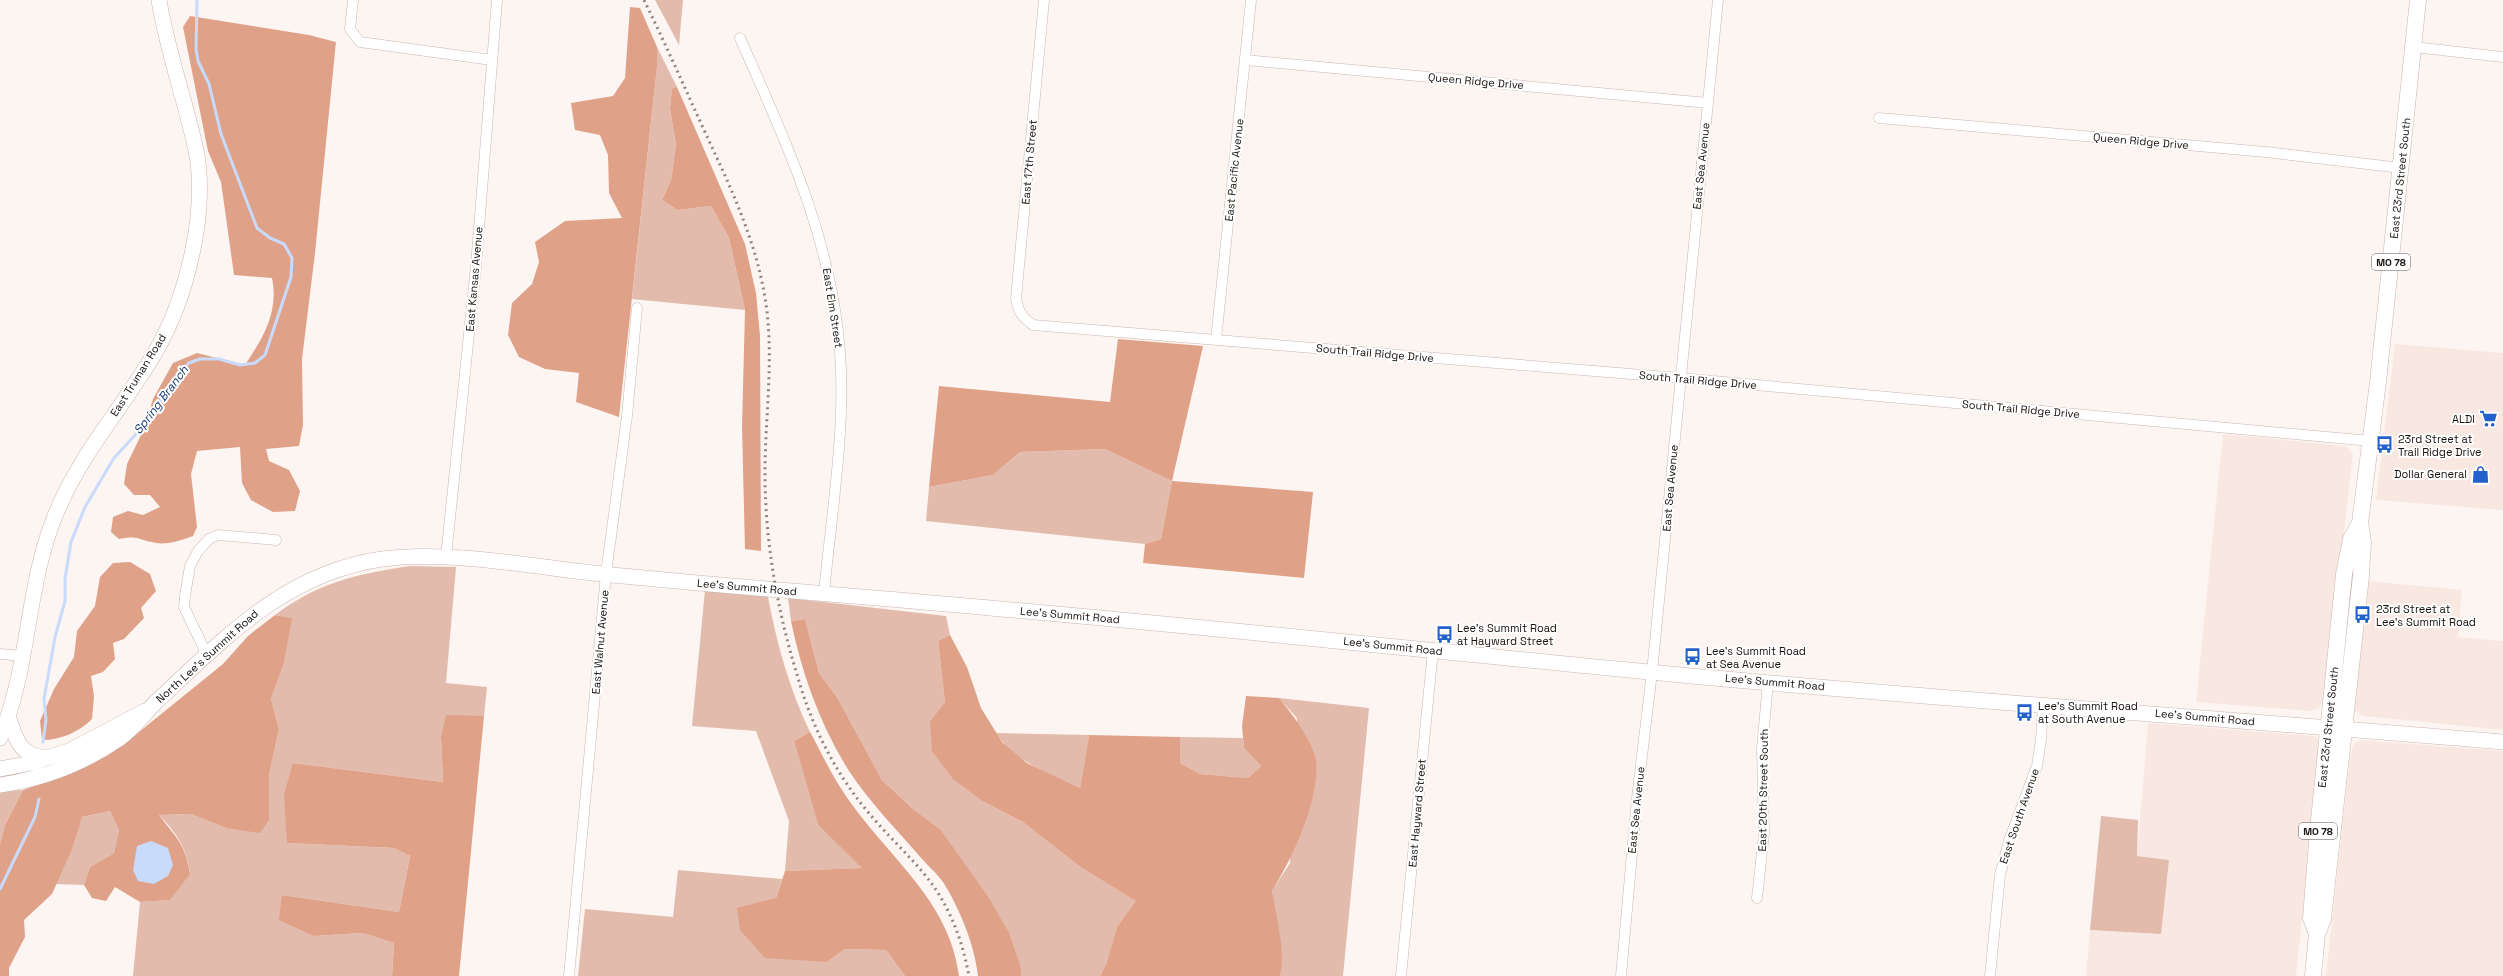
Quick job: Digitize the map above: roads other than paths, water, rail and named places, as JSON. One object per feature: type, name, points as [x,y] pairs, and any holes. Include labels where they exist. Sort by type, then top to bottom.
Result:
[{"type":"main road","name":"East Truman Road","points":[[0,738],[8,716],[23,656],[42,552],[55,516],[86,454],[128,396],[156,350],[172,319],[189,271],[194,246],[199,189],[196,151],[164,31],[159,0]]},
{"type":"main road","name":"East 23rd Street South","points":[[2313,976],[2317,934],[2323,919],[2336,728],[2361,576],[2363,542],[2360,523],[2371,441],[2418,0]]},
{"type":"main road","name":"Lee's Summit Road","points":[[310,580],[346,567],[379,560],[412,556],[446,557],[606,574],[1232,629],[1652,672],[2503,742]]},
{"type":"main road","name":"North Lee's Summit Road","points":[[0,785],[46,775],[80,761],[125,735],[148,710],[207,655],[264,606],[310,580]]},
{"type":"main road","name":"North Lee's Summit Road","points":[[0,769],[48,758],[68,751],[131,716],[148,710]]},
{"type":"main road","points":[[8,716],[22,748],[30,755],[48,758]]},
{"type":"street","points":[[353,0],[350,29],[360,42],[492,60]]},
{"type":"street","name":"East Kansas Avenue","points":[[446,557],[476,266],[497,0]]},
{"type":"street","name":"East 17th Street","points":[[1027,321],[1018,311],[1016,298],[1044,0]]},
{"type":"street","name":"East Pacific Avenue","points":[[1216,340],[1251,0]]},
{"type":"street","name":"East Sea Avenue","points":[[1621,976],[1637,798],[1652,672],[1718,0]]},
{"type":"street","name":"East Elm Street","points":[[740,38],[800,176],[818,229],[833,290],[840,353],[842,405],[824,593]]},
{"type":"street","points":[[2414,47],[2503,57]]},
{"type":"street","name":"Queen Ridge Drive","points":[[1245,60],[1708,103]]},
{"type":"street","name":"Queen Ridge Drive","points":[[1879,118],[2266,152],[2401,168]]},
{"type":"street","name":"East Walnut Avenue","points":[[569,976],[606,574],[627,416],[637,308]]},
{"type":"street","name":"South Trail Ridge Drive","points":[[1027,321],[1033,325],[1680,378],[2371,441]]},
{"type":"street","points":[[207,655],[184,607],[190,566],[198,551],[209,539],[218,535],[276,540]]},
{"type":"street","name":"East Hayward Street","points":[[1401,976],[1433,650]]},
{"type":"street","points":[[0,654],[23,656]]},
{"type":"street","name":"East 20th Street South","points":[[1757,898],[1764,833],[1762,750],[1768,682]]},
{"type":"street","name":"East South Avenue","points":[[1990,976],[2000,875],[2009,841],[2037,766],[2041,740],[2043,704]]},
{"type":"water","points":[[151,841],[168,848],[173,865],[168,876],[154,884],[138,881],[133,870],[137,846]]},
{"type":"waterway","name":"Spring Branch","points":[[43,742],[46,720],[44,699],[55,637],[65,601],[65,579],[71,542],[85,507],[114,458],[148,421],[173,380],[189,363],[200,359],[219,359],[240,365],[255,363],[265,355],[291,277],[292,258],[284,244],[270,238],[257,228],[221,134],[209,84],[198,61],[196,49],[197,0]]},
{"type":"waterway","name":"Spring Branch","points":[[0,889],[35,817],[39,799]]},
{"type":"railway","points":[[644,0],[733,193],[749,236],[762,281],[766,304],[769,346],[765,452],[768,530],[771,558],[781,614],[795,670],[816,728],[839,772],[875,820],[925,875],[948,910],[963,949],[969,976]]},
{"type":"place","name":"ALDI","points":[[2488,419]]},
{"type":"place","name":"23rd Street at Trail Ridge Drive","points":[[2385,445]]},
{"type":"place","name":"Dollar General","points":[[2480,474]]},
{"type":"place","name":"23rd Street at Lee's Summit Road","points":[[2363,615]]},
{"type":"place","name":"Lee's Summit Road at Hayward Street","points":[[1444,634]]},
{"type":"place","name":"Lee's Summit Road at Sea Avenue","points":[[1693,657]]},
{"type":"place","name":"Lee's Summit Road at South Avenue","points":[[2025,712]]}]
